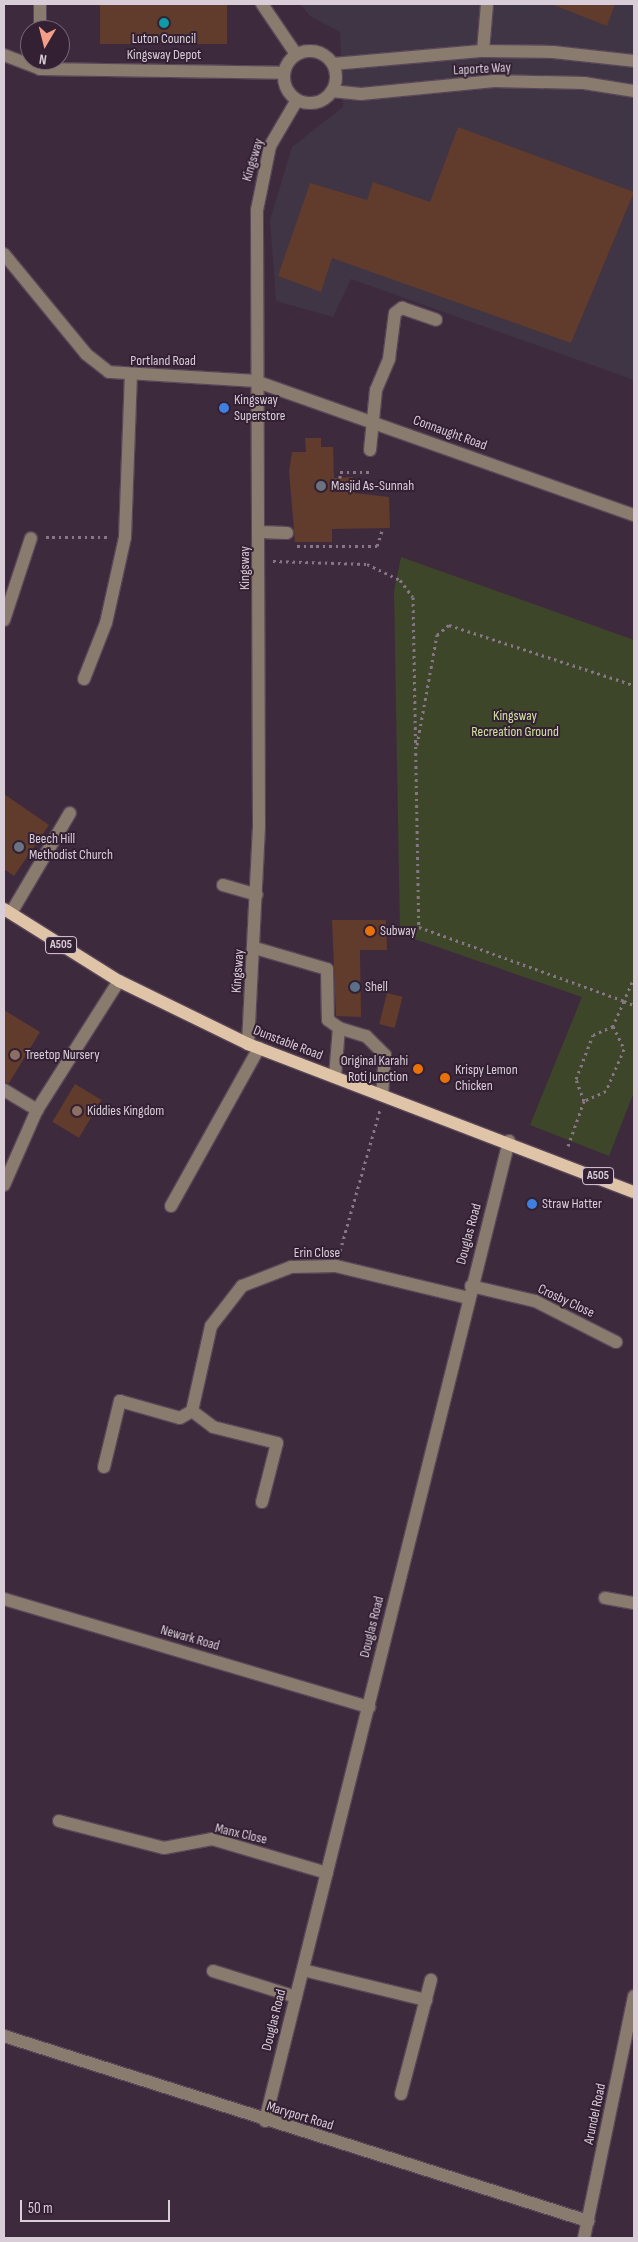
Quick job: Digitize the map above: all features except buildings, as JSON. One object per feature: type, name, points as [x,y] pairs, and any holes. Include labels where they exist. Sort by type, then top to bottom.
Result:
[{"type":"main road","name":"Dunstable Road","points":[[8,911],[119,981],[254,1046],[383,1096],[509,1141],[634,1192]]},
{"type":"street","points":[[40,4],[40,20]]},
{"type":"street","points":[[262,4],[296,54]]},
{"type":"street","points":[[482,51],[487,4]]},
{"type":"street","name":"Laporte Way","points":[[333,64],[482,51],[553,52],[634,61]]},
{"type":"street","points":[[320,53],[333,64],[336,78],[332,91],[312,103],[297,100],[286,89],[284,73],[296,54],[320,53]]},
{"type":"street","points":[[4,55],[20,59]]},
{"type":"street","points":[[70,65],[284,73]]},
{"type":"street","name":"Laporte Way","points":[[332,91],[361,94],[494,81],[584,83],[634,91]]},
{"type":"street","name":"Kingsway","points":[[254,1046],[260,560],[255,381],[260,178],[270,146],[297,100]]},
{"type":"street","name":"Portland Road","points":[[4,254],[86,354],[109,372],[132,376],[238,376],[255,381]]},
{"type":"street","points":[[370,450],[372,421],[395,313],[402,308],[436,320]]},
{"type":"street","points":[[84,679],[106,623],[125,538],[132,376]]},
{"type":"street","name":"Connaught Road","points":[[255,381],[634,515]]},
{"type":"street","points":[[260,532],[288,540]]},
{"type":"street","points":[[4,620],[31,538]]},
{"type":"street","points":[[8,911],[70,813]]},
{"type":"street","points":[[223,885],[257,895]]},
{"type":"street","points":[[255,948],[327,969],[328,1020],[339,1028],[366,1036],[385,1055],[383,1096]]},
{"type":"street","points":[[4,1185],[37,1110],[119,981]]},
{"type":"street","points":[[335,1077],[339,1028]]},
{"type":"street","points":[[171,1206],[254,1046]]},
{"type":"street","points":[[4,1090],[37,1110]]},
{"type":"street","name":"Douglas Road","points":[[265,2121],[509,1141]]},
{"type":"street","name":"Erin Close","points":[[192,1410],[212,1326],[242,1286],[291,1267],[336,1266],[470,1292]]},
{"type":"street","name":"Crosby Close","points":[[470,1292],[535,1301],[616,1342]]},
{"type":"street","points":[[104,1467],[120,1401],[180,1418],[192,1410],[213,1427],[277,1443],[262,1502]]},
{"type":"street","points":[[605,1598],[634,1603]]},
{"type":"street","name":"Newark Road","points":[[4,1599],[368,1707]]},
{"type":"street","name":"Manx Close","points":[[59,1821],[164,1848],[212,1840],[327,1873]]},
{"type":"street","points":[[303,1970],[426,2000]]},
{"type":"street","points":[[213,1971],[296,1997]]},
{"type":"street","points":[[401,2094],[430,1980]]},
{"type":"street","name":"Arundel Road","points":[[584,2238],[634,1996]]},
{"type":"street","name":"Maryport Road","points":[[4,2036],[265,2121],[588,2221]]},
{"type":"path","points":[[340,478],[340,472],[369,472]]},
{"type":"path","points":[[288,540],[377,546],[383,528]]},
{"type":"path","points":[[31,538],[118,538]]},
{"type":"path","points":[[260,560],[367,564],[407,588],[415,603],[419,927],[634,1005]]},
{"type":"path","points":[[416,752],[437,635],[443,626],[454,625],[634,685]]},
{"type":"path","points":[[584,1101],[606,1091],[624,1049],[613,1026],[632,982]]},
{"type":"path","points":[[568,1146],[584,1101],[576,1079],[593,1035],[602,1027],[613,1026]]},
{"type":"path","points":[[336,1266],[383,1096]]},
{"type":"shaded area","points":[[300,4],[634,4],[634,380],[351,279],[333,317],[276,301],[270,220],[292,147],[343,107],[340,32],[310,16]]},
{"type":"green space","name":"Kingsway Recreation Ground","points":[[401,557],[634,640],[634,1092],[609,1156],[530,1125],[582,997],[400,934],[394,591]]},
{"type":"place","name":"Luton Council Kingsway Depot","points":[[164,23]]},
{"type":"place","name":"Kingsway Superstore","points":[[224,408]]},
{"type":"place","name":"Masjid As-Sunnah","points":[[321,486]]},
{"type":"place","name":"Beech Hill Methodist Church","points":[[19,847]]},
{"type":"place","name":"Subway","points":[[370,931]]},
{"type":"place","name":"Shell","points":[[355,987]]},
{"type":"place","name":"Treetop Nursery","points":[[15,1055]]},
{"type":"place","name":"Original Karahi Roti Junction","points":[[418,1069]]},
{"type":"place","name":"Krispy Lemon Chicken","points":[[445,1078]]},
{"type":"place","name":"Kiddies Kingdom","points":[[77,1111]]},
{"type":"place","name":"Straw Hatter","points":[[532,1204]]}]
